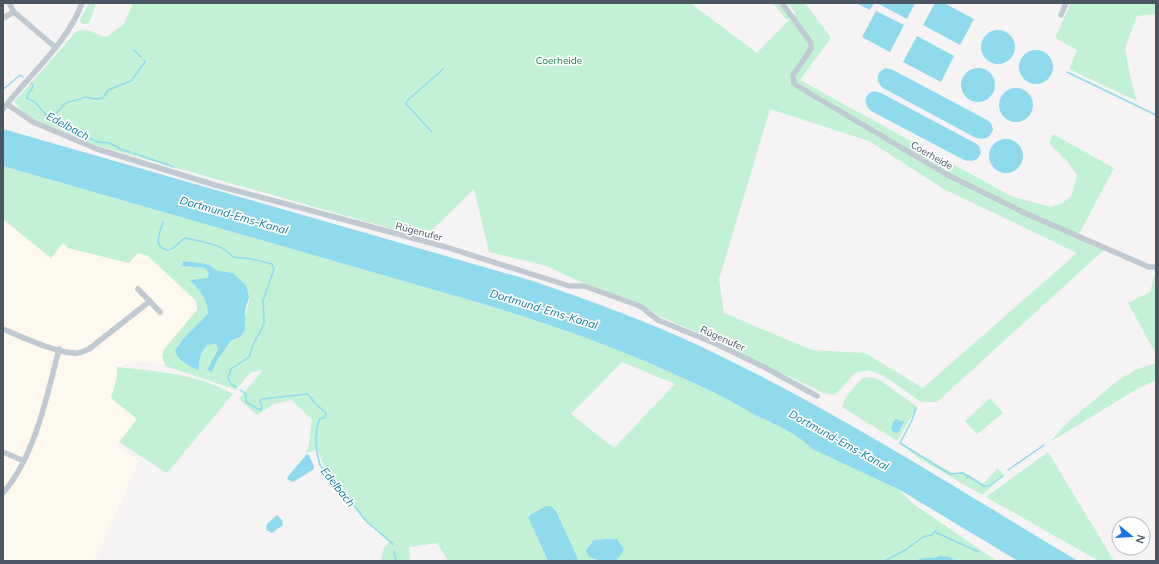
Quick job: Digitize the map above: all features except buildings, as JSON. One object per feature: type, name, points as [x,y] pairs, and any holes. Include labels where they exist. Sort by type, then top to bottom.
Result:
[{"type":"street","points":[[9,3],[14,12],[55,48]]},
{"type":"street","points":[[5,106],[55,48],[71,26],[82,3]]},
{"type":"street","name":"Coerheide","points":[[782,3],[811,42],[812,49],[793,75],[794,84],[952,178],[1070,234],[1149,267],[1156,267]]},
{"type":"street","points":[[1060,15],[1066,3]]},
{"type":"street","points":[[3,18],[14,12]]},
{"type":"street","name":"Rügenufer","points":[[5,106],[33,122],[97,149],[215,185],[446,247],[569,286],[584,286],[601,291],[640,306],[658,320],[764,367],[817,396]]},
{"type":"street","points":[[138,289],[160,312]]},
{"type":"street","points":[[3,329],[58,349],[80,353],[89,349],[150,301]]},
{"type":"street","points":[[3,493],[24,461],[30,447],[48,391],[58,349]]},
{"type":"street","points":[[3,452],[24,461]]},
{"type":"shaded area","points":[[3,219],[50,258],[63,243],[138,253],[148,256],[196,301],[197,310],[164,349],[162,356],[165,366],[142,361],[117,367],[117,377],[111,398],[137,419],[117,446],[139,461],[95,561],[3,561]]},
{"type":"green space","points":[[89,3],[96,3],[89,23],[81,23],[80,20]]},
{"type":"green space","points":[[133,3],[690,3],[757,53],[796,13],[788,3],[805,3],[831,38],[800,80],[1013,197],[1051,207],[1060,204],[1071,197],[1077,175],[1066,160],[1049,143],[1053,134],[1114,168],[1079,234],[1106,248],[937,402],[921,402],[884,376],[869,370],[855,373],[835,395],[823,393],[722,344],[718,336],[703,335],[659,316],[641,304],[576,280],[547,266],[489,252],[474,189],[424,238],[92,144],[35,120],[21,111],[22,110],[16,105],[15,101],[77,31],[88,30],[104,37],[108,36],[124,24]],"holes":[[[770,109],[869,141],[942,188],[1077,253],[923,388],[865,353],[812,350],[724,313],[719,279]]]},
{"type":"green space","points":[[773,3],[779,3],[790,17],[787,20]]},
{"type":"green space","points":[[1071,3],[1155,3],[1156,14],[1137,16],[1125,48],[1130,76],[1137,101],[1069,69],[1077,50],[1055,38]]},
{"type":"green space","points":[[3,166],[530,318],[614,349],[703,387],[794,435],[812,449],[900,490],[912,503],[997,561],[613,561],[624,549],[617,539],[594,540],[593,560],[596,561],[579,561],[556,511],[551,506],[538,509],[528,517],[548,561],[448,561],[437,543],[409,547],[410,561],[381,561],[383,550],[389,542],[366,520],[346,496],[324,465],[318,449],[306,453],[309,445],[312,419],[291,400],[274,404],[257,415],[239,399],[263,370],[251,372],[236,390],[165,366],[162,356],[164,349],[197,310],[196,301],[148,256],[138,253],[129,263],[68,248],[63,243],[51,258],[3,219]],"holes":[[[183,261],[210,265],[216,270],[233,273],[246,285],[249,301],[240,337],[227,347],[220,356],[212,372],[213,357],[218,349],[216,344],[207,345],[193,368],[188,364],[177,346],[208,313],[203,295],[191,281],[207,278],[209,274],[205,268],[183,266]],[[622,362],[675,384],[614,448],[571,414]]]},
{"type":"green space","points":[[1156,270],[1156,354],[1128,303],[1150,292]]},
{"type":"green space","points":[[1156,363],[1156,380],[1137,389],[1050,442],[1069,421],[1116,382],[1135,370]]},
{"type":"green space","points":[[117,367],[176,374],[206,382],[233,394],[167,473],[119,442],[137,419],[111,398],[117,377]]},
{"type":"green space","points":[[872,377],[880,380],[917,407],[897,441],[842,407],[845,398],[862,378]]},
{"type":"green space","points":[[990,398],[1003,413],[977,434],[965,421]]},
{"type":"green space","points":[[898,442],[954,474],[964,472],[983,484],[998,468],[1004,475],[982,495],[920,459]]},
{"type":"green space","points":[[1048,452],[1114,561],[1099,561],[986,497]]},
{"type":"water","points":[[856,3],[874,3],[870,10]]},
{"type":"water","points":[[915,3],[907,19],[879,4]]},
{"type":"water","points":[[935,3],[944,3],[974,19],[960,45],[923,25]]},
{"type":"water","points":[[876,11],[904,25],[890,52],[862,37]]},
{"type":"water","points":[[998,30],[1010,35],[1015,47],[1010,59],[998,64],[986,59],[981,47],[986,35]]},
{"type":"water","points":[[917,36],[954,56],[941,82],[903,62]]},
{"type":"water","points":[[1036,50],[1048,55],[1053,67],[1048,79],[1036,84],[1024,79],[1019,67],[1024,55]]},
{"type":"water","points":[[886,68],[893,70],[987,120],[991,123],[993,129],[989,136],[982,139],[976,138],[883,88],[880,85],[878,77],[880,72]]},
{"type":"water","points":[[978,68],[990,73],[995,85],[990,97],[978,102],[966,97],[961,85],[966,73]]},
{"type":"water","points":[[1016,88],[1028,93],[1033,105],[1028,117],[1016,122],[1004,117],[999,105],[1004,93]]},
{"type":"water","points":[[874,91],[881,93],[975,143],[979,146],[981,152],[977,159],[973,161],[964,160],[871,111],[868,108],[866,100],[868,94]]},
{"type":"water","name":"Dortmund-Ems-Kanal","points":[[3,129],[533,281],[639,320],[702,347],[799,396],[846,422],[1078,561],[1018,561],[900,490],[812,449],[794,434],[777,425],[703,387],[586,338],[530,318],[473,301],[3,166]]},
{"type":"water","points":[[1006,139],[1018,144],[1023,156],[1018,168],[1006,173],[994,168],[989,156],[994,144]]},
{"type":"water","points":[[183,261],[210,265],[216,270],[233,273],[246,285],[249,297],[245,311],[245,330],[240,337],[231,341],[218,359],[212,372],[207,370],[218,349],[216,344],[207,345],[205,348],[200,360],[199,370],[185,363],[175,352],[177,347],[208,313],[206,303],[202,295],[190,280],[207,278],[209,274],[205,268],[182,266]]},
{"type":"water","points":[[896,419],[904,422],[898,433],[892,431],[893,423]]},
{"type":"water","points":[[307,454],[309,455],[314,469],[293,482],[287,479],[289,475]]},
{"type":"water","points":[[546,506],[551,506],[556,511],[579,561],[548,561],[528,517]]},
{"type":"water","points":[[277,515],[282,520],[283,525],[272,533],[266,530],[267,524]]},
{"type":"water","points":[[617,539],[624,549],[616,560],[606,562],[588,556],[586,550],[594,540]]},
{"type":"water","points":[[939,556],[950,557],[955,561],[916,561],[923,558],[934,558]]},
{"type":"waterway","points":[[134,50],[141,57]]},
{"type":"waterway","points":[[53,119],[66,103],[85,97],[96,99],[103,98],[108,90],[131,81],[145,62],[144,60]]},
{"type":"waterway","points":[[432,132],[406,104],[407,101],[443,69]]},
{"type":"waterway","points":[[1067,72],[1156,115]]},
{"type":"waterway","name":"Edelbach","points":[[3,88],[5,88],[20,75],[23,77]]},
{"type":"waterway","name":"Edelbach","points":[[31,83],[33,87],[27,98],[35,102],[46,115],[76,132],[98,142],[110,143],[120,149],[130,152]]},
{"type":"waterway","name":"Edelbach","points":[[133,153],[174,167]]},
{"type":"waterway","name":"Edelbach","points":[[163,222],[158,241],[164,249],[172,249],[186,238],[218,246],[233,257],[252,259],[272,264],[274,269],[263,301],[264,324],[253,345],[249,357],[231,369],[228,378],[232,385],[236,387]]},
{"type":"waterway","name":"Edelbach","points":[[240,390],[246,394],[246,402],[261,410],[262,407],[260,401],[262,399],[308,394],[326,413],[325,417],[319,420],[317,428],[317,453],[320,465],[330,475],[366,521],[393,544]]},
{"type":"waterway","points":[[916,408],[912,420],[900,443],[950,474],[962,473],[968,476],[967,478]]},
{"type":"waterway","points":[[1008,470],[1044,445]]},
{"type":"waterway","points":[[968,476],[984,486],[989,486],[1003,476]]},
{"type":"waterway","points":[[885,561],[905,550],[923,537],[932,535],[936,530]]},
{"type":"waterway","points":[[935,532],[979,552]]},
{"type":"waterway","name":"Edelbach","points":[[394,551],[396,561]]}]
